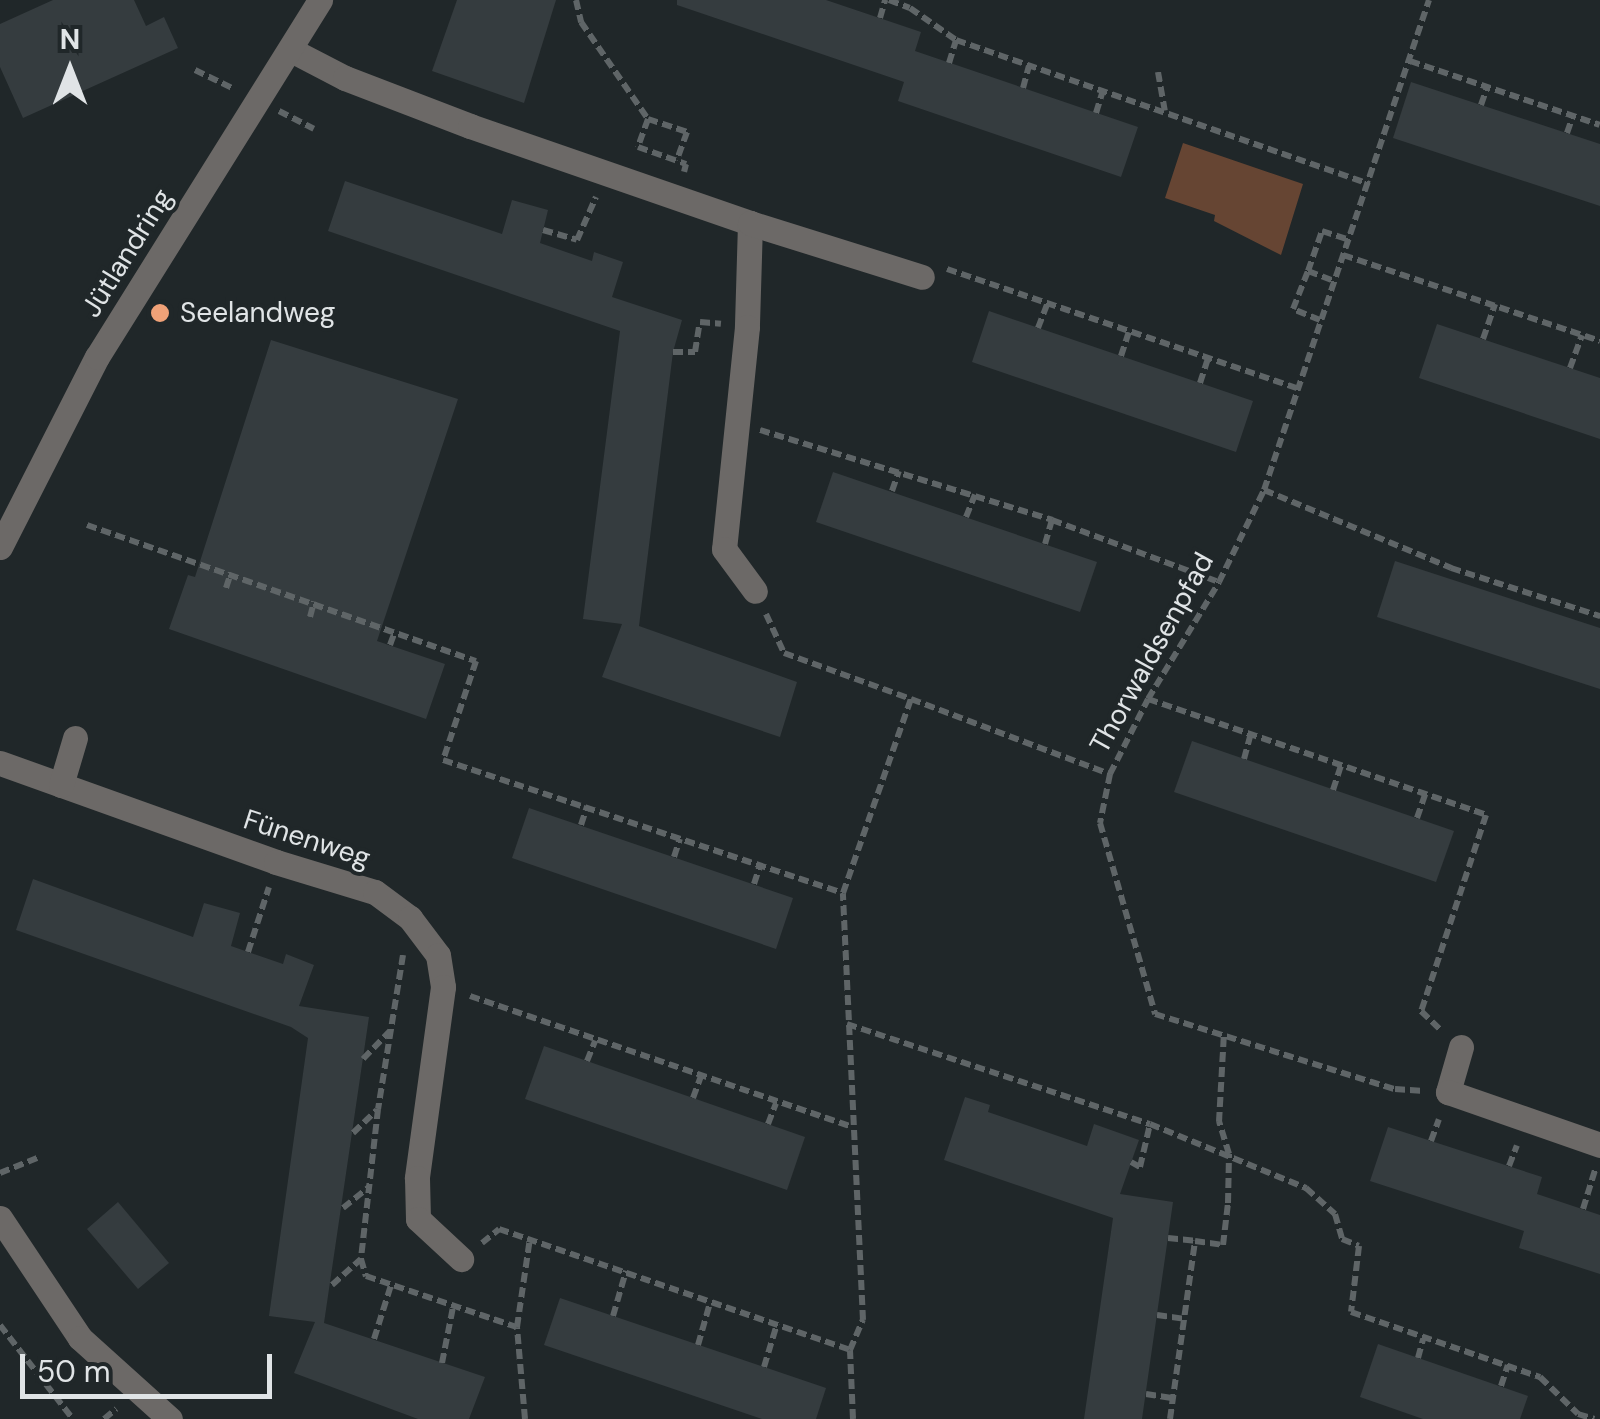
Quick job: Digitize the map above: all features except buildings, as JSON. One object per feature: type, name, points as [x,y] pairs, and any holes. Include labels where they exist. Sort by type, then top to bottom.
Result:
[{"type":"street","name":"Jütlandring","points":[[0,547],[98,357],[320,0]]},
{"type":"street","points":[[291,50],[345,78],[434,112],[750,223],[922,277]]},
{"type":"street","points":[[750,223],[747,327],[724,549],[755,591]]},
{"type":"street","points":[[60,785],[75,738]]},
{"type":"street","name":"Fünenweg","points":[[0,763],[276,862],[375,892],[410,918],[438,955],[443,987],[417,1178],[418,1219],[461,1260]]},
{"type":"street","points":[[1461,1047],[1448,1092],[1600,1145]]},
{"type":"street","points":[[0,1218],[80,1338],[170,1419]]},
{"type":"path","points":[[576,0],[581,22],[648,119],[687,132],[677,160]]},
{"type":"path","points":[[880,18],[887,0],[910,8],[956,40],[1370,184]]},
{"type":"path","name":"Thorwaldsenpfad","points":[[755,591],[784,653],[1110,774],[1148,700],[1219,582],[1264,490],[1429,0]]},
{"type":"path","points":[[949,63],[956,40]]},
{"type":"path","points":[[1410,61],[1600,126]]},
{"type":"path","points":[[1023,88],[1030,66]]},
{"type":"path","points":[[1158,72],[1165,110]]},
{"type":"path","points":[[1481,105],[1487,88]]},
{"type":"path","points":[[1096,113],[1103,90]]},
{"type":"path","points":[[1567,133],[1573,116]]},
{"type":"path","points":[[648,119],[638,147],[686,164],[676,197]]},
{"type":"path","points":[[543,230],[577,240],[606,173]]},
{"type":"path","points":[[1320,320],[1293,309],[1322,232],[1348,240]]},
{"type":"path","points":[[1343,255],[1600,341]]},
{"type":"path","points":[[922,277],[928,263],[1296,388]]},
{"type":"path","points":[[1308,272],[1334,280]]},
{"type":"path","points":[[1038,328],[1047,304]]},
{"type":"path","points":[[1484,339],[1495,304]]},
{"type":"path","points":[[673,352],[695,352],[700,322],[747,327]]},
{"type":"path","points":[[1121,356],[1129,332]]},
{"type":"path","points":[[1570,368],[1582,335]]},
{"type":"path","points":[[1200,383],[1208,358]]},
{"type":"path","points":[[736,427],[776,432],[975,495],[1219,582]]},
{"type":"path","points":[[892,492],[899,471]]},
{"type":"path","points":[[1264,490],[1452,568],[1597,615],[1588,624]]},
{"type":"path","points":[[966,517],[975,495]]},
{"type":"path","points":[[1044,544],[1052,520]]},
{"type":"path","points":[[86,525],[476,661],[443,760],[842,894]]},
{"type":"path","points":[[1442,577],[1452,568]]},
{"type":"path","points":[[226,588],[231,573]]},
{"type":"path","points":[[1518,601],[1526,591]]},
{"type":"path","points":[[310,617],[314,602]]},
{"type":"path","points":[[390,645],[395,631]]},
{"type":"path","points":[[853,1419],[850,1350],[863,1320],[842,894],[912,700]]},
{"type":"path","points":[[1148,700],[1486,815],[1421,1011]]},
{"type":"path","points":[[1244,759],[1251,732]]},
{"type":"path","points":[[1334,790],[1342,763]]},
{"type":"path","points":[[1110,774],[1100,823],[1155,1014],[1224,1032],[1395,1088]]},
{"type":"path","points":[[1417,818],[1426,792]]},
{"type":"path","points":[[581,825],[587,806]]},
{"type":"path","points":[[674,857],[680,839]]},
{"type":"path","points":[[248,952],[276,862]]},
{"type":"path","points":[[754,884],[760,865]]},
{"type":"path","points":[[443,987],[852,1127]]},
{"type":"path","points":[[847,1024],[1150,1124],[1306,1188],[1336,1214],[1342,1239],[1359,1246],[1350,1312],[1540,1377],[1578,1416],[1594,1419]]},
{"type":"path","points":[[364,1059],[390,1030]]},
{"type":"path","points":[[1168,1238],[1223,1245],[1228,1154],[1219,1122],[1224,1032]]},
{"type":"path","points":[[587,1062],[595,1040]]},
{"type":"path","points":[[693,1098],[702,1076]]},
{"type":"path","points":[[768,1124],[776,1103]]},
{"type":"path","points":[[353,1133],[378,1110]]},
{"type":"path","points":[[1131,1162],[1140,1167],[1150,1124]]},
{"type":"path","points":[[1583,1209],[1600,1154]]},
{"type":"path","points":[[0,1173],[37,1158]]},
{"type":"path","points":[[343,1208],[370,1186]]},
{"type":"path","points":[[461,1260],[499,1229],[850,1350]]},
{"type":"path","points":[[525,1419],[517,1327],[530,1238]]},
{"type":"path","points":[[1170,1419],[1195,1241]]},
{"type":"path","points":[[332,1285],[361,1259]]},
{"type":"path","points":[[613,1316],[626,1271]]},
{"type":"path","points":[[374,1340],[391,1285]]},
{"type":"path","points":[[698,1344],[710,1303]]},
{"type":"path","points":[[442,1362],[454,1307]]},
{"type":"path","points":[[1157,1315],[1185,1319]]},
{"type":"path","points":[[764,1366],[776,1324]]},
{"type":"path","points":[[0,1325],[73,1419]]},
{"type":"path","points":[[1418,1358],[1424,1340]]},
{"type":"path","points":[[1501,1386],[1508,1365]]},
{"type":"path","points":[[1146,1394],[1172,1398]]},
{"type":"shaded area","points":[[1183,143],[1303,184],[1281,255],[1214,221],[1215,215],[1165,198]]},
{"type":"place","name":"Seelandweg","points":[[160,313]]}]
